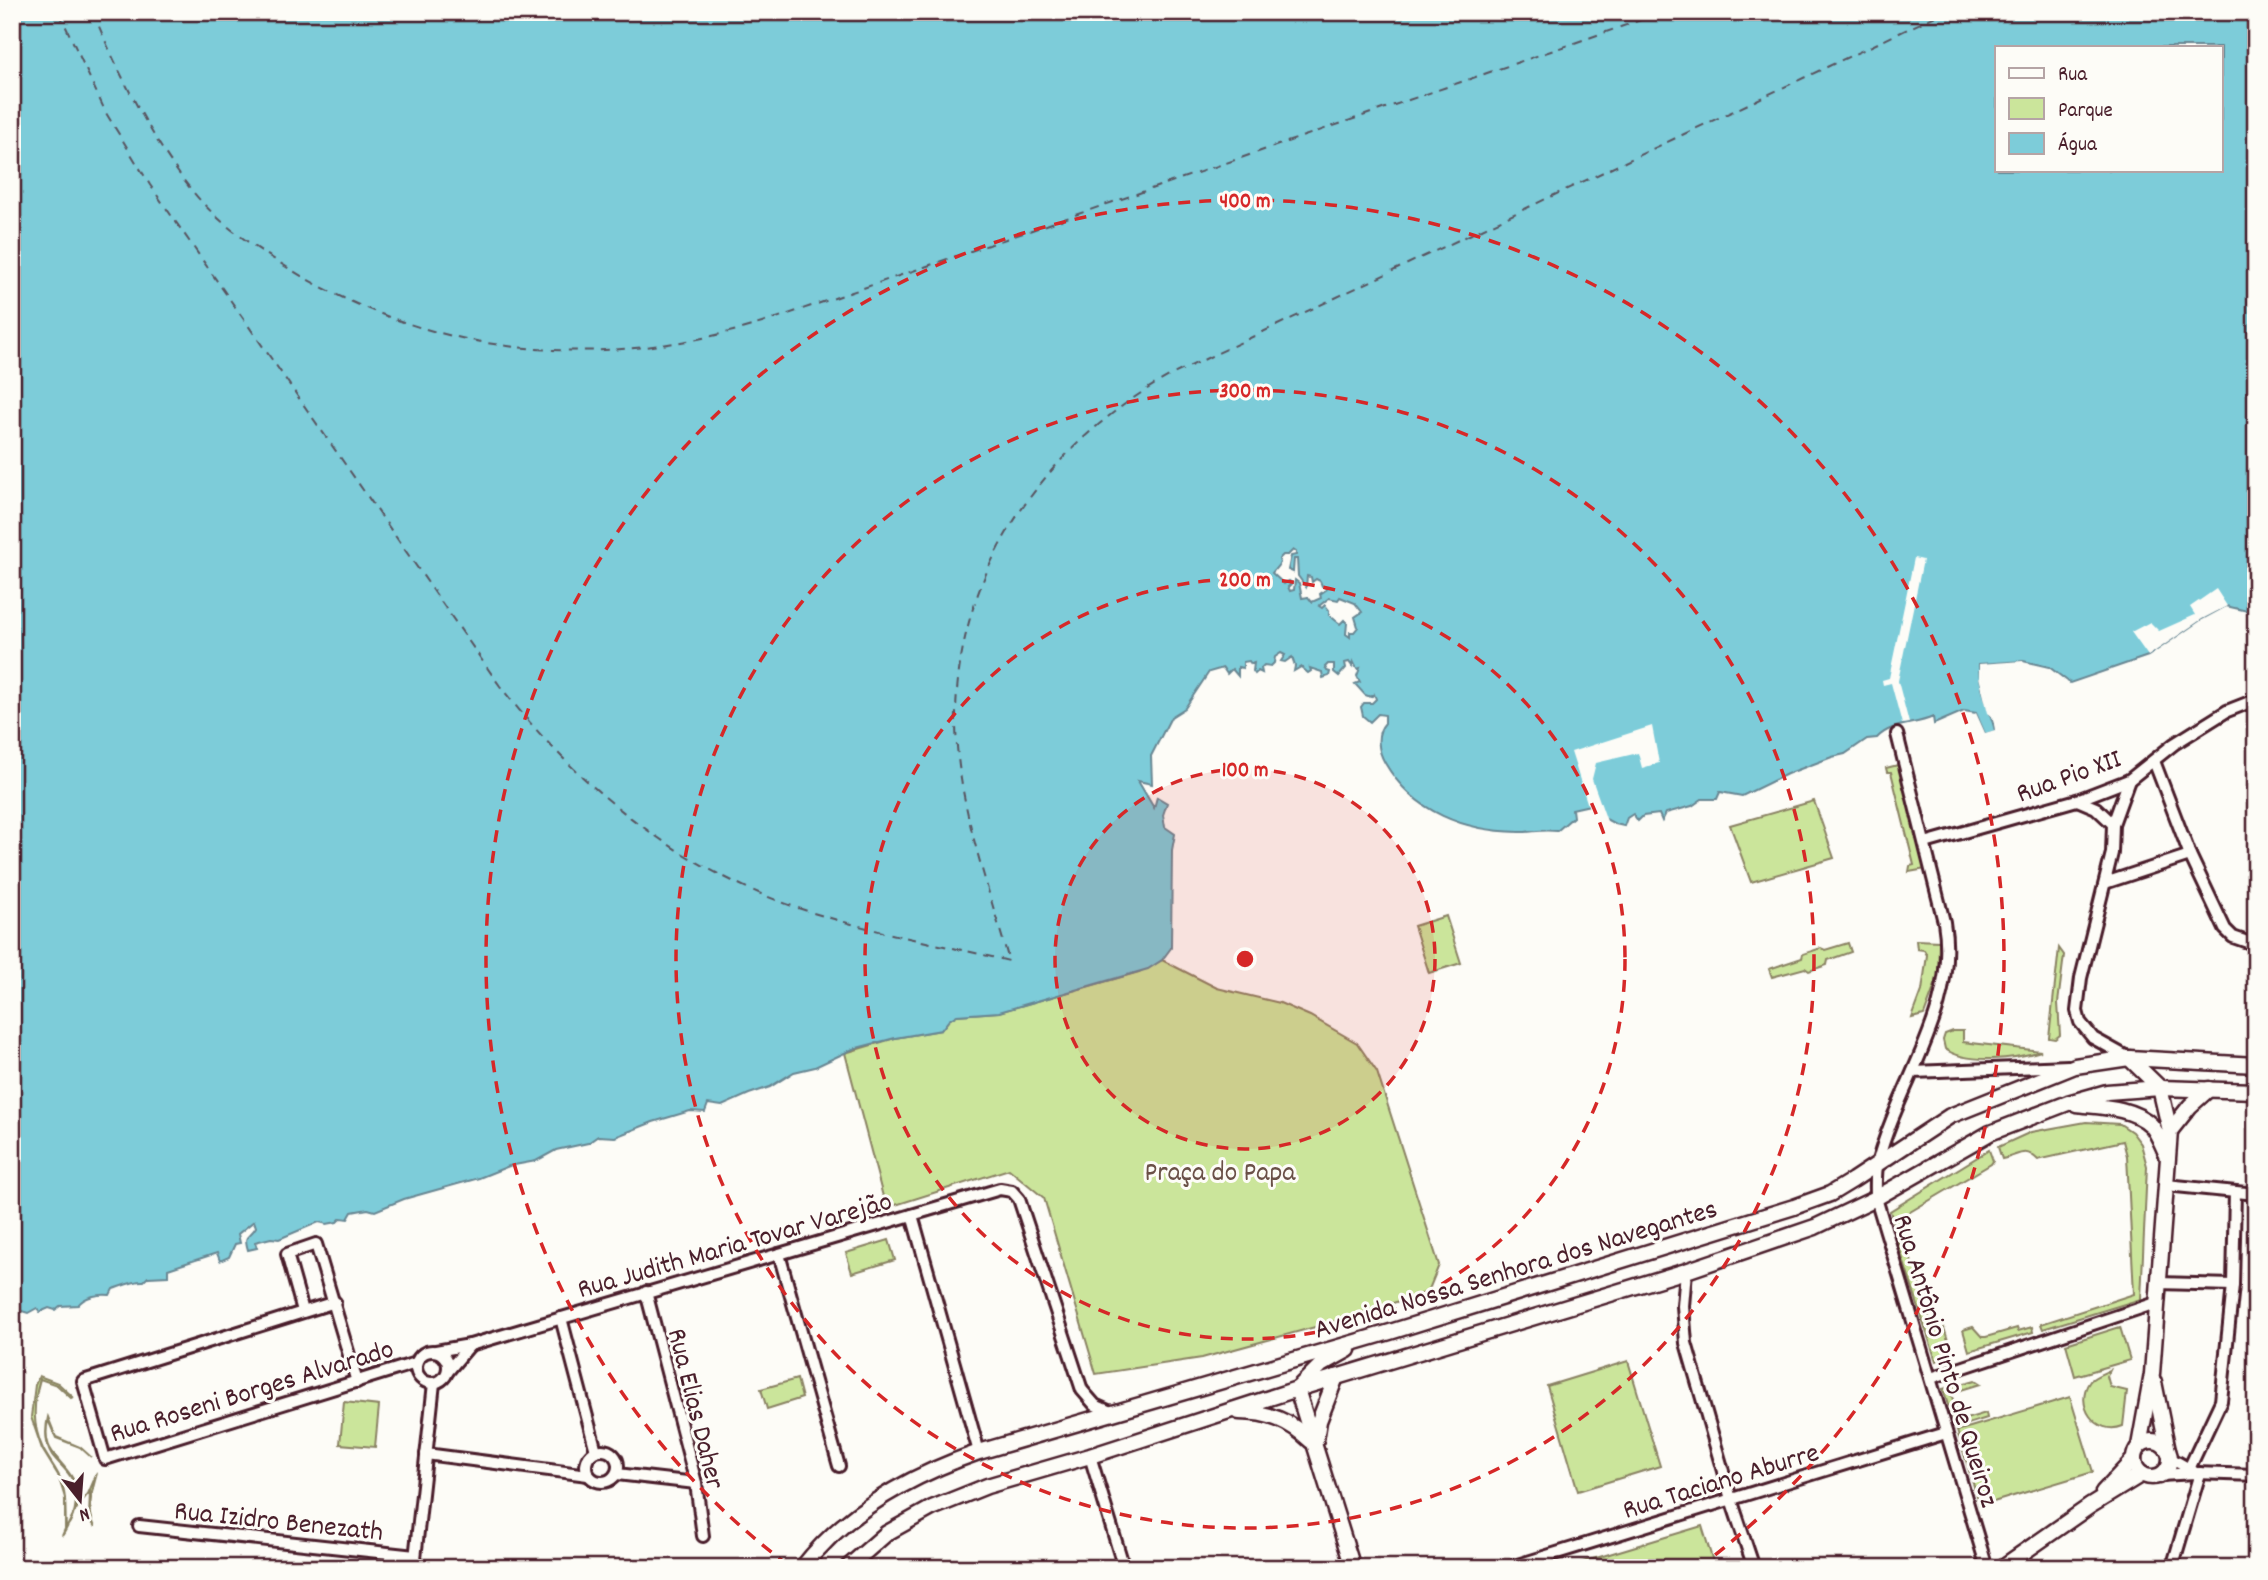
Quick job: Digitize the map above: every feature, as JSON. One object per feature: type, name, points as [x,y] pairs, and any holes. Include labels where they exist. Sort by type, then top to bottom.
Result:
[{"type":"main road","name":"Avenida Nossa Senhora dos Navegantes","points":[[803,1568],[821,1543],[890,1492],[942,1465],[1390,1332],[1794,1207],[1830,1194],[1950,1116],[2075,1066],[2129,1058],[2256,1065]]},
{"type":"main road","points":[[2129,1058],[2160,1088],[2170,1131],[2152,1374],[2136,1453],[2136,1467],[2142,1474],[2154,1477],[2166,1471],[2169,1455],[2152,1374]]},
{"type":"main road","points":[[2068,1103],[2107,1093],[2160,1088],[2256,1091]]},
{"type":"main road","points":[[2170,1131],[2208,1088]]},
{"type":"main road","name":"Avenida Nossa Senhora dos Navegantes","points":[[847,1568],[887,1533],[932,1508],[987,1486],[1686,1271],[1815,1227],[1876,1198],[1990,1133],[2068,1103]]},
{"type":"main road","points":[[2068,1103],[2125,1111],[2136,1116],[2150,1125],[2168,1158]]},
{"type":"main road","points":[[1353,1568],[1297,1389],[1321,1365],[1343,1352],[1390,1332]]},
{"type":"main road","points":[[1315,1445],[1319,1420],[1336,1377]]},
{"type":"main road","points":[[1229,1412],[1269,1414],[1299,1430],[1315,1445]]},
{"type":"main road","points":[[2090,1506],[2136,1453],[2153,1441],[2163,1445],[2169,1455]]},
{"type":"main road","points":[[2001,1568],[2090,1506],[2142,1474]]},
{"type":"street","name":"Rua Pio XII","points":[[1925,843],[2077,800],[2129,780],[2174,744],[2227,711],[2250,702]]},
{"type":"street","name":"Rua Antônio Pinto de Queiroz","points":[[1897,734],[1945,927],[1946,973],[1938,1007],[1877,1163],[1876,1198],[1886,1239],[1931,1378],[1987,1568]]},
{"type":"street","points":[[2154,761],[2190,855],[2225,929],[2233,937],[2256,945]]},
{"type":"street","points":[[2129,780],[2113,824],[2112,853],[2081,978],[2077,1011],[2080,1022],[2093,1038],[2129,1058]]},
{"type":"street","points":[[2077,800],[2096,808],[2113,824]]},
{"type":"street","points":[[2105,883],[2190,855]]},
{"type":"street","points":[[1913,1072],[2075,1066]]},
{"type":"street","points":[[2166,1185],[2256,1194]]},
{"type":"street","name":"Rua Judith Maria Tovar Varejão","points":[[436,1351],[470,1345],[1000,1189],[1012,1191],[1019,1199],[1082,1390],[1095,1405],[1113,1413]]},
{"type":"street","points":[[2172,1568],[2193,1472],[2221,1401],[2233,1285],[2235,1192]]},
{"type":"street","points":[[912,1215],[979,1452]]},
{"type":"street","points":[[303,1311],[287,1254],[316,1244],[357,1382]]},
{"type":"street","points":[[779,1254],[839,1466]]},
{"type":"street","points":[[1686,1271],[1683,1306],[1686,1343],[1754,1568]]},
{"type":"street","points":[[2158,1283],[2233,1285]]},
{"type":"street","name":"Rua Elias Daher","points":[[646,1292],[696,1483],[703,1536]]},
{"type":"street","name":"Rua Roseni Borges Alvarado","points":[[335,1302],[83,1381],[105,1459],[416,1363]]},
{"type":"street","points":[[1931,1378],[2156,1303]]},
{"type":"street","points":[[561,1318],[596,1451]]},
{"type":"street","points":[[448,1371],[447,1360],[436,1351],[426,1352],[416,1363],[419,1376],[434,1383],[444,1378],[470,1345]]},
{"type":"street","points":[[414,1562],[434,1383]]},
{"type":"street","name":"Rua Taciano Aburre","points":[[1508,1568],[1946,1433]]},
{"type":"street","points":[[588,1475],[586,1464],[592,1454],[606,1450],[614,1455],[619,1464],[617,1474]]},
{"type":"street","points":[[426,1454],[588,1475],[594,1480],[605,1482],[617,1474],[696,1483]]},
{"type":"street","points":[[2169,1455],[2193,1472]]},
{"type":"street","points":[[1090,1456],[1124,1568]]},
{"type":"street","points":[[2161,1475],[2193,1472],[2256,1475]]},
{"type":"street","name":"Rua Izidro Benezath","points":[[139,1527],[414,1562]]},
{"type":"green space","points":[[1898,765],[1926,869],[1909,872],[1910,866],[1914,865],[1891,772],[1887,772],[1886,768]]},
{"type":"green space","points":[[1814,801],[1834,858],[1751,882],[1730,825]]},
{"type":"green space","points":[[1446,916],[1461,963],[1429,973],[1414,926]]},
{"type":"green space","points":[[1916,940],[1939,941],[1938,977],[1924,1015],[1912,1018],[1922,991],[1927,955],[1924,950],[1917,949]]},
{"type":"green space","points":[[1848,943],[1851,952],[1828,960],[1827,965],[1772,977],[1769,969],[1802,958],[1803,954],[1821,948],[1825,950]]},
{"type":"green space","points":[[2059,948],[2064,955],[2058,1003],[2060,1035],[2055,1039],[2049,1038]]},
{"type":"green space","name":"Praça do Papa","points":[[1162,960],[1217,988],[1280,1003],[1310,1016],[1357,1043],[1377,1072],[1439,1265],[1428,1292],[1326,1324],[1202,1358],[1096,1374],[1044,1198],[1009,1169],[886,1208],[845,1053],[895,1038],[941,1030],[957,1015],[999,1012],[1139,972]]},
{"type":"green space","points":[[1963,1031],[1963,1042],[2041,1051],[2005,1058],[1966,1057],[1945,1049],[1945,1034]]},
{"type":"green space","points":[[2086,1122],[2120,1124],[2132,1132],[2141,1144],[2147,1166],[2141,1299],[2043,1329],[2041,1324],[2134,1294],[2127,1156],[2123,1141],[2038,1160],[2025,1153],[2002,1159],[1998,1147],[2031,1132]]},
{"type":"green space","points":[[1989,1150],[1993,1161],[1991,1164],[1910,1212],[1907,1215],[1910,1223],[1896,1231],[1890,1211]]},
{"type":"green space","points":[[1904,1238],[1913,1266],[1921,1265],[1925,1278],[1918,1281],[1933,1331],[1944,1328],[1953,1356],[1936,1361],[1897,1241]]},
{"type":"green space","points":[[889,1240],[895,1260],[852,1273],[846,1253]]},
{"type":"green space","points":[[1973,1327],[1982,1337],[2017,1328],[2018,1331],[2032,1327],[2033,1332],[1969,1351],[1963,1330]]},
{"type":"green space","points":[[2120,1327],[2130,1360],[2075,1376],[2066,1344]]},
{"type":"green space","points":[[1628,1361],[1660,1466],[1578,1491],[1547,1386]]},
{"type":"green space","points":[[2110,1370],[2107,1376],[2110,1387],[2127,1391],[2123,1426],[2113,1428],[2096,1423],[2086,1408],[2084,1399],[2090,1381]]},
{"type":"green space","points":[[39,1376],[58,1383],[73,1397],[57,1385],[40,1379],[35,1423],[43,1449],[60,1478],[65,1498],[58,1475],[42,1449],[31,1417],[35,1385]]},
{"type":"green space","points":[[797,1379],[802,1398],[767,1409],[761,1389]]},
{"type":"green space","points":[[1975,1380],[1981,1384],[1951,1393],[1959,1421],[1986,1413],[1987,1418],[1955,1428],[1943,1389]]},
{"type":"green space","points":[[2070,1397],[2093,1472],[1980,1506],[1957,1431]]},
{"type":"green space","points":[[344,1402],[379,1406],[375,1447],[340,1444]]},
{"type":"green space","points":[[48,1417],[56,1437],[80,1447],[56,1438],[48,1420],[49,1447],[68,1471],[76,1486],[77,1507],[80,1504],[73,1514],[75,1488],[70,1476],[54,1458],[48,1446],[46,1426]]},
{"type":"green space","points":[[97,1473],[90,1507],[95,1527],[89,1518],[90,1491],[88,1493]]},
{"type":"green space","points":[[1702,1526],[1715,1568],[1574,1568],[1573,1565]]},
{"type":"water","points":[[12,12],[2256,12],[2256,613],[2226,606],[2148,656],[2070,683],[2049,667],[2023,661],[1979,664],[1982,689],[1995,731],[1985,734],[1976,713],[1964,711],[1934,724],[1933,717],[1889,729],[1877,738],[1867,739],[1845,754],[1787,774],[1742,796],[1720,792],[1717,799],[1702,799],[1692,806],[1666,813],[1662,821],[1659,814],[1643,816],[1638,821],[1633,814],[1627,818],[1624,826],[1615,824],[1591,811],[1590,805],[1572,809],[1573,817],[1557,831],[1519,832],[1479,828],[1443,816],[1411,795],[1397,780],[1381,753],[1379,737],[1385,723],[1385,715],[1378,714],[1370,722],[1363,716],[1361,707],[1364,703],[1372,703],[1376,699],[1374,694],[1371,697],[1365,695],[1355,684],[1360,682],[1357,676],[1360,668],[1357,669],[1353,661],[1352,666],[1349,662],[1345,663],[1346,668],[1339,676],[1334,672],[1334,664],[1328,664],[1325,667],[1330,672],[1329,676],[1323,678],[1322,672],[1310,668],[1308,673],[1301,667],[1294,671],[1292,657],[1285,662],[1281,661],[1285,655],[1281,653],[1275,657],[1271,666],[1264,665],[1261,668],[1262,673],[1258,671],[1255,674],[1254,663],[1249,661],[1243,662],[1243,668],[1238,667],[1238,676],[1232,669],[1227,674],[1223,668],[1209,672],[1185,708],[1171,717],[1151,756],[1152,784],[1138,781],[1154,808],[1157,797],[1167,803],[1163,815],[1165,827],[1175,834],[1172,850],[1171,948],[1162,960],[1148,969],[999,1012],[957,1015],[941,1030],[853,1049],[815,1067],[794,1072],[770,1087],[722,1106],[708,1104],[705,1112],[690,1111],[615,1137],[598,1136],[588,1143],[556,1150],[536,1161],[509,1166],[479,1178],[404,1199],[375,1211],[368,1209],[352,1212],[348,1219],[341,1218],[337,1222],[327,1224],[319,1222],[279,1239],[255,1242],[257,1248],[248,1250],[246,1238],[256,1227],[254,1221],[238,1234],[240,1243],[235,1244],[229,1257],[220,1261],[217,1253],[168,1269],[168,1276],[148,1277],[144,1281],[113,1289],[110,1295],[88,1298],[78,1305],[60,1306],[55,1310],[49,1308],[40,1312],[37,1308],[28,1313],[22,1311],[12,1316]],"holes":[[[1293,550],[1296,555],[1291,556],[1288,570],[1293,572],[1294,559],[1297,559],[1298,576],[1306,587],[1307,576],[1311,577],[1312,582],[1316,579],[1320,581],[1327,589],[1320,594],[1321,598],[1312,602],[1308,597],[1302,598],[1299,583],[1295,580],[1294,590],[1290,591],[1288,587],[1292,583],[1289,581],[1284,584],[1272,573],[1280,563],[1279,559]],[[1340,597],[1355,603],[1362,612],[1355,617],[1358,627],[1354,632],[1350,632],[1350,637],[1346,634],[1347,623],[1344,620],[1340,624],[1329,615],[1325,605],[1322,608],[1319,606],[1329,598],[1338,600]]]},
{"type":"pier","points":[[1914,558],[1923,560],[1898,681],[1909,723],[1902,724],[1891,683],[1883,685],[1882,680],[1889,678]]},
{"type":"pier","points":[[2216,589],[2227,606],[2202,619],[2148,656],[2131,632],[2150,622],[2159,631],[2195,615],[2190,607]]},
{"type":"pier","points":[[2023,661],[2025,665],[1983,667],[1982,677],[1999,731],[1983,737],[1972,716],[1976,713],[1985,733],[1995,730],[1979,677],[1979,664]]},
{"type":"pier","points":[[1652,726],[1659,763],[1642,768],[1638,753],[1596,763],[1592,779],[1608,824],[1591,815],[1571,752]]},
{"type":"ferry route","points":[[59,12],[106,113],[150,185],[500,686],[562,757],[632,819],[711,870],[754,891],[850,924],[1009,961],[974,840],[959,766],[956,705],[963,647],[979,591],[1003,539],[1035,491],[1074,447],[1119,409],[1169,376],[1944,12]]},
{"type":"ferry route","points":[[93,12],[126,85],[184,181],[210,211],[256,247],[293,271],[348,300],[405,323],[463,338],[522,348],[582,351],[642,347],[702,338],[762,323],[1664,12]]}]
